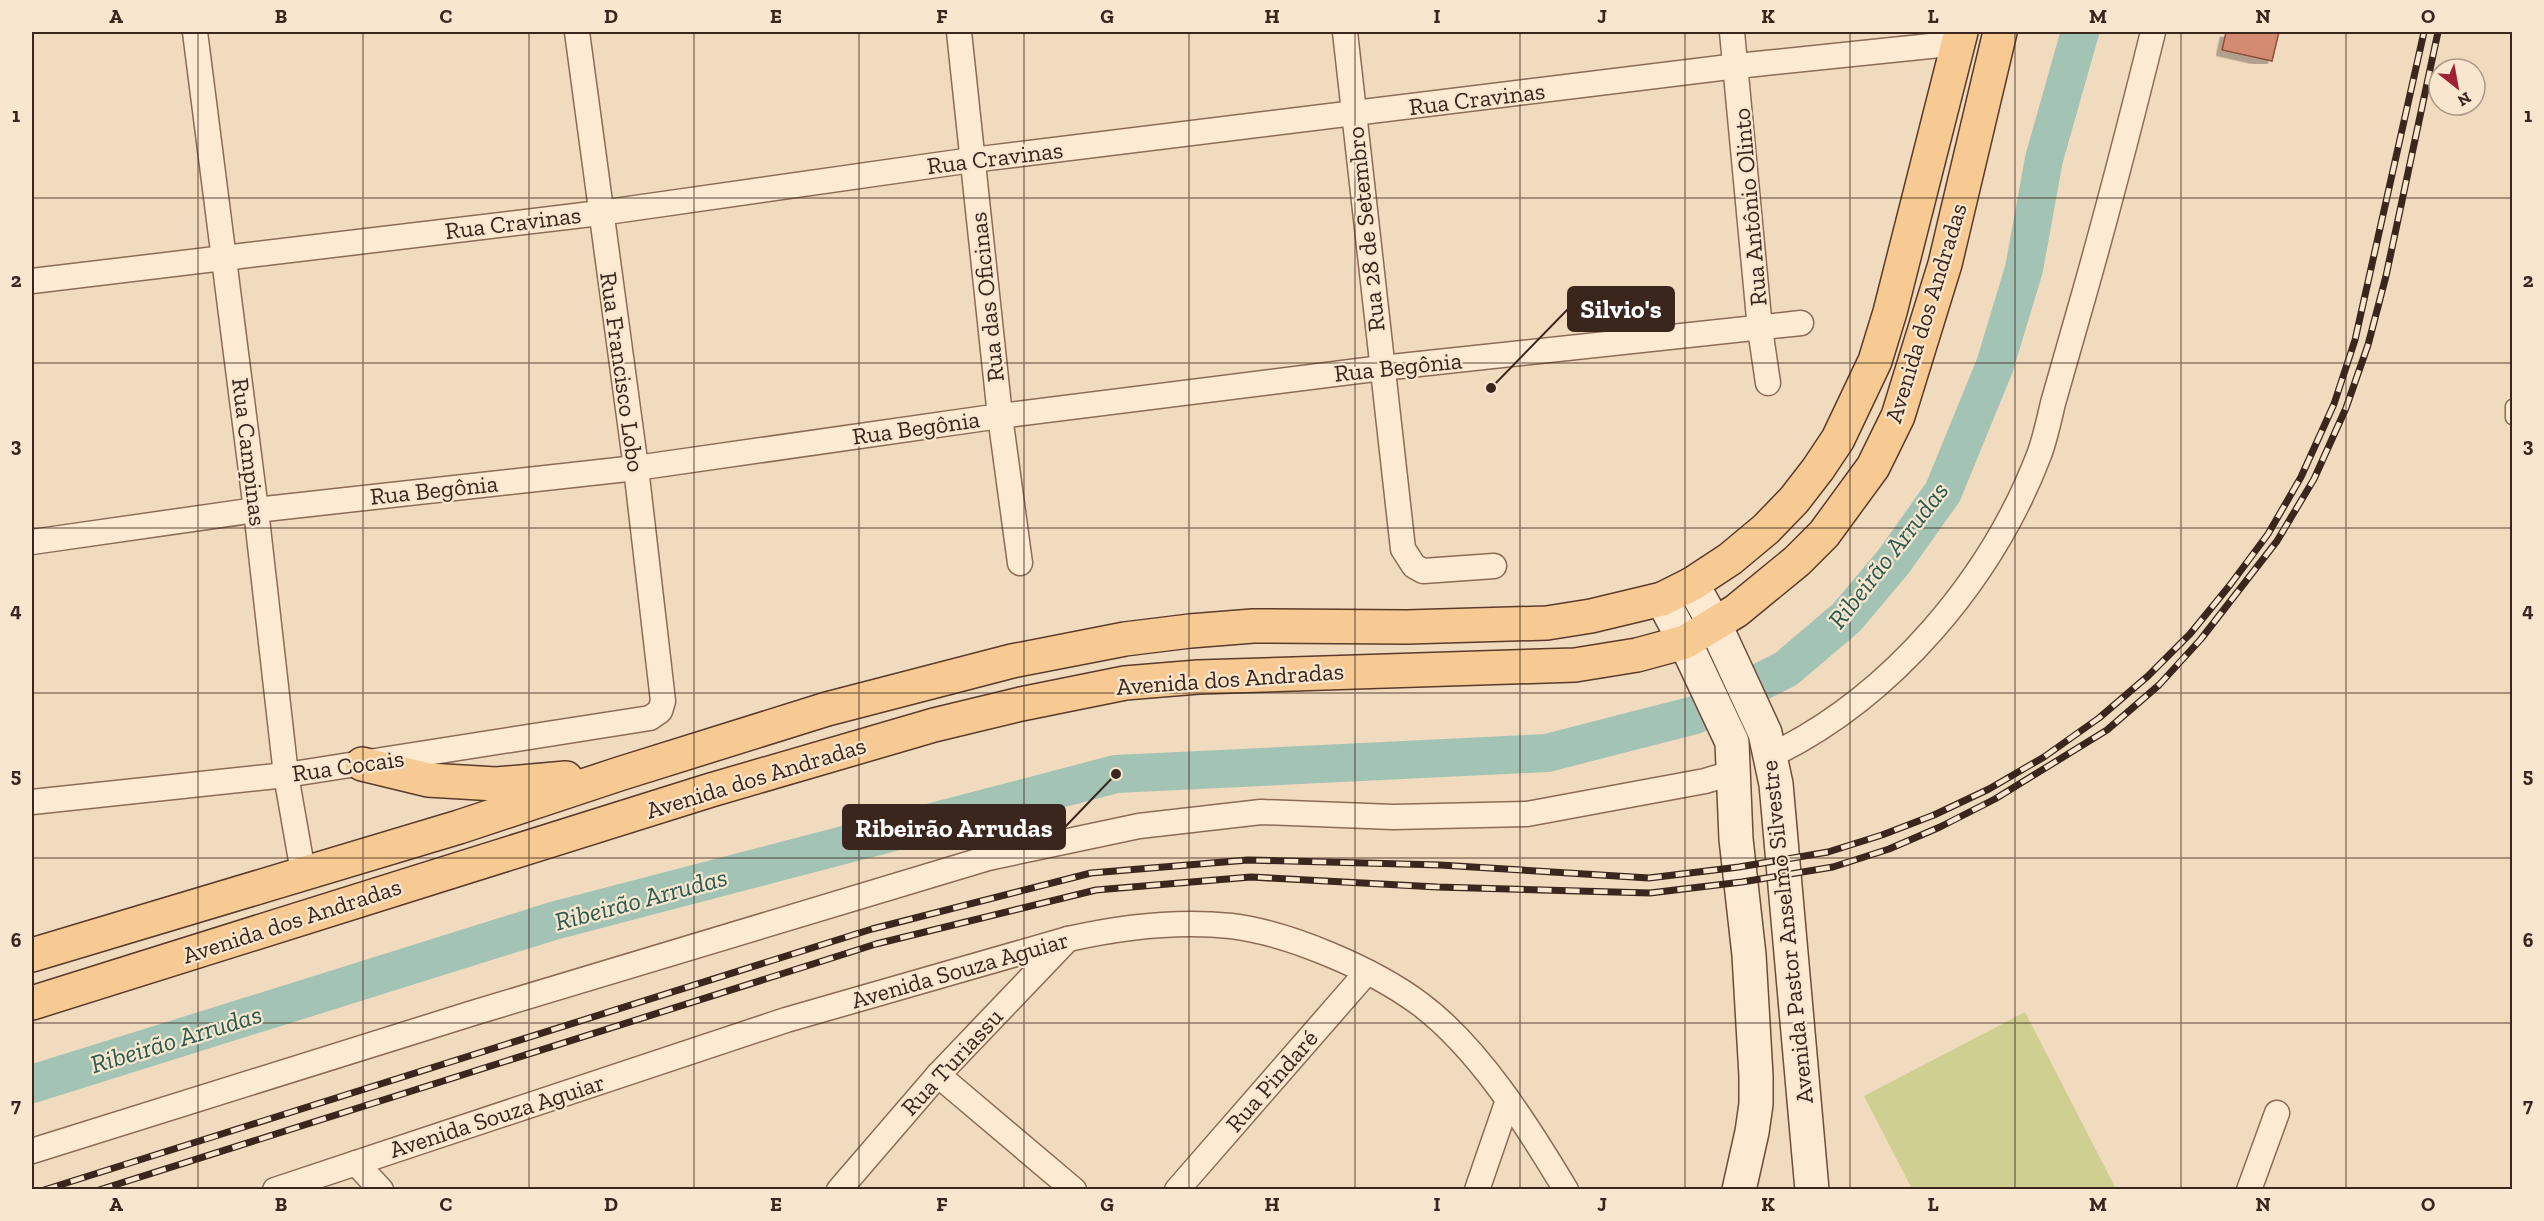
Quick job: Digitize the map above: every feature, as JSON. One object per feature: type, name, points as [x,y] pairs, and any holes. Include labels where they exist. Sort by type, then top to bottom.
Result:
[{"type":"main road","name":"Avenida dos Andradas","points":[[32,1003],[711,790],[934,725],[1021,704],[1125,683],[1198,677],[1575,665],[1690,651],[1719,636],[1766,587],[1824,534],[1873,467],[1898,416],[1945,264],[2000,32]]},
{"type":"main road","name":"Avenida dos Andradas","points":[[32,955],[459,827],[619,774],[850,703],[1012,661],[1125,639],[1253,626],[1407,627],[1547,623],[1591,616],[1662,599],[1692,584],[1730,559],[1766,529],[1794,500],[1818,469],[1850,413],[1875,360],[1890,312],[1960,37]]},
{"type":"main road","name":"Avenida Pastor Anselmo Silvestre","points":[[1692,584],[1719,636],[1767,744],[1776,784],[1812,1190]]},
{"type":"main road","name":"Avenida Pastor Anselmo Silvestre","points":[[1662,599],[1690,651],[1733,757],[1737,839],[1749,955],[1756,1076],[1756,1104],[1752,1132],[1739,1190]]},
{"type":"main road","points":[[362,764],[428,780],[496,784],[619,774]]},
{"type":"street","name":"Rua Campinas","points":[[195,32],[256,510],[286,775],[303,872]]},
{"type":"street","name":"Rua Francisco Lobo","points":[[577,32],[636,468],[663,701],[660,711]]},
{"type":"street","name":"Rua das Oficinas","points":[[959,32],[1000,416],[1020,563]]},
{"type":"street","name":"Rua 28 de Setembro","points":[[1345,32],[1403,549],[1414,566],[1423,571],[1494,566]]},
{"type":"street","name":"Rua Antônio Olinto","points":[[1732,32],[1760,329],[1768,383]]},
{"type":"street","points":[[1767,744],[1817,729],[1859,700],[1911,651],[1951,607],[1985,559],[2007,522],[2039,454],[2090,273],[2153,32]]},
{"type":"street","name":"Rua Cravinas","points":[[32,281],[600,213],[972,160],[1960,37]]},
{"type":"street","name":"Rua Begônia","points":[[32,542],[256,510],[636,468],[1000,416],[1382,368],[1801,323]]},
{"type":"street","name":"Rua Cocais","points":[[32,802],[286,775],[362,764],[650,718],[660,711]]},
{"type":"street","points":[[32,1151],[473,1013],[988,858],[1139,826],[1261,812],[1393,817],[1527,814],[1705,781],[1733,757]]},
{"type":"street","name":"Avenida Souza Aguiar","points":[[275,1190],[786,1020],[1068,939],[1115,929],[1156,925],[1232,926],[1293,942],[1367,972],[1420,1005],[1468,1049],[1508,1100],[1566,1190]]},
{"type":"street","name":"Rua Turiassu","points":[[839,1190],[938,1075],[1068,939]]},
{"type":"street","name":"Rua Pindaré","points":[[1177,1190],[1367,972]]},
{"type":"street","points":[[938,1075],[1074,1190]]},
{"type":"street","points":[[1477,1190],[1508,1100]]},
{"type":"street","points":[[2249,1190],[2277,1113]]},
{"type":"street","points":[[356,1163],[381,1190]]},
{"type":"lane","points":[[2512,406],[2512,418]]},
{"type":"shaded area","points":[[2025,1012],[2116,1189],[1912,1189],[1864,1096]]},
{"type":"building","points":[[2226,32],[2279,32],[2272,61],[2222,50]]},
{"type":"waterway","name":"Ribeirão Arrudas","points":[[32,1084],[553,921],[1116,774],[1547,753],[1695,715],[1786,669],[1847,617],[1894,561],[1943,492],[1995,365],[2024,269],[2044,159],[2080,32]]},
{"type":"railway","points":[[44,1190],[872,929],[1091,873],[1248,860],[1440,865],[1649,878],[1739,867],[1828,852],[1934,815],[1989,789],[2044,757],[2099,718],[2148,676],[2190,634],[2230,585],[2268,534],[2301,477],[2334,404],[2355,340],[2424,32]]},
{"type":"railway","points":[[99,1190],[876,944],[1096,890],[1251,877],[1437,887],[1650,893],[1742,882],[1833,867],[1889,849],[1940,827],[1995,799],[2107,730],[2159,685],[2201,639],[2277,541],[2314,479],[2346,408],[2368,345],[2386,276],[2438,32]]},
{"type":"place","name":"Silvio's","points":[[1491,388]]},
{"type":"place","name":"Ribeirão Arrudas","points":[[1116,774]]}]
